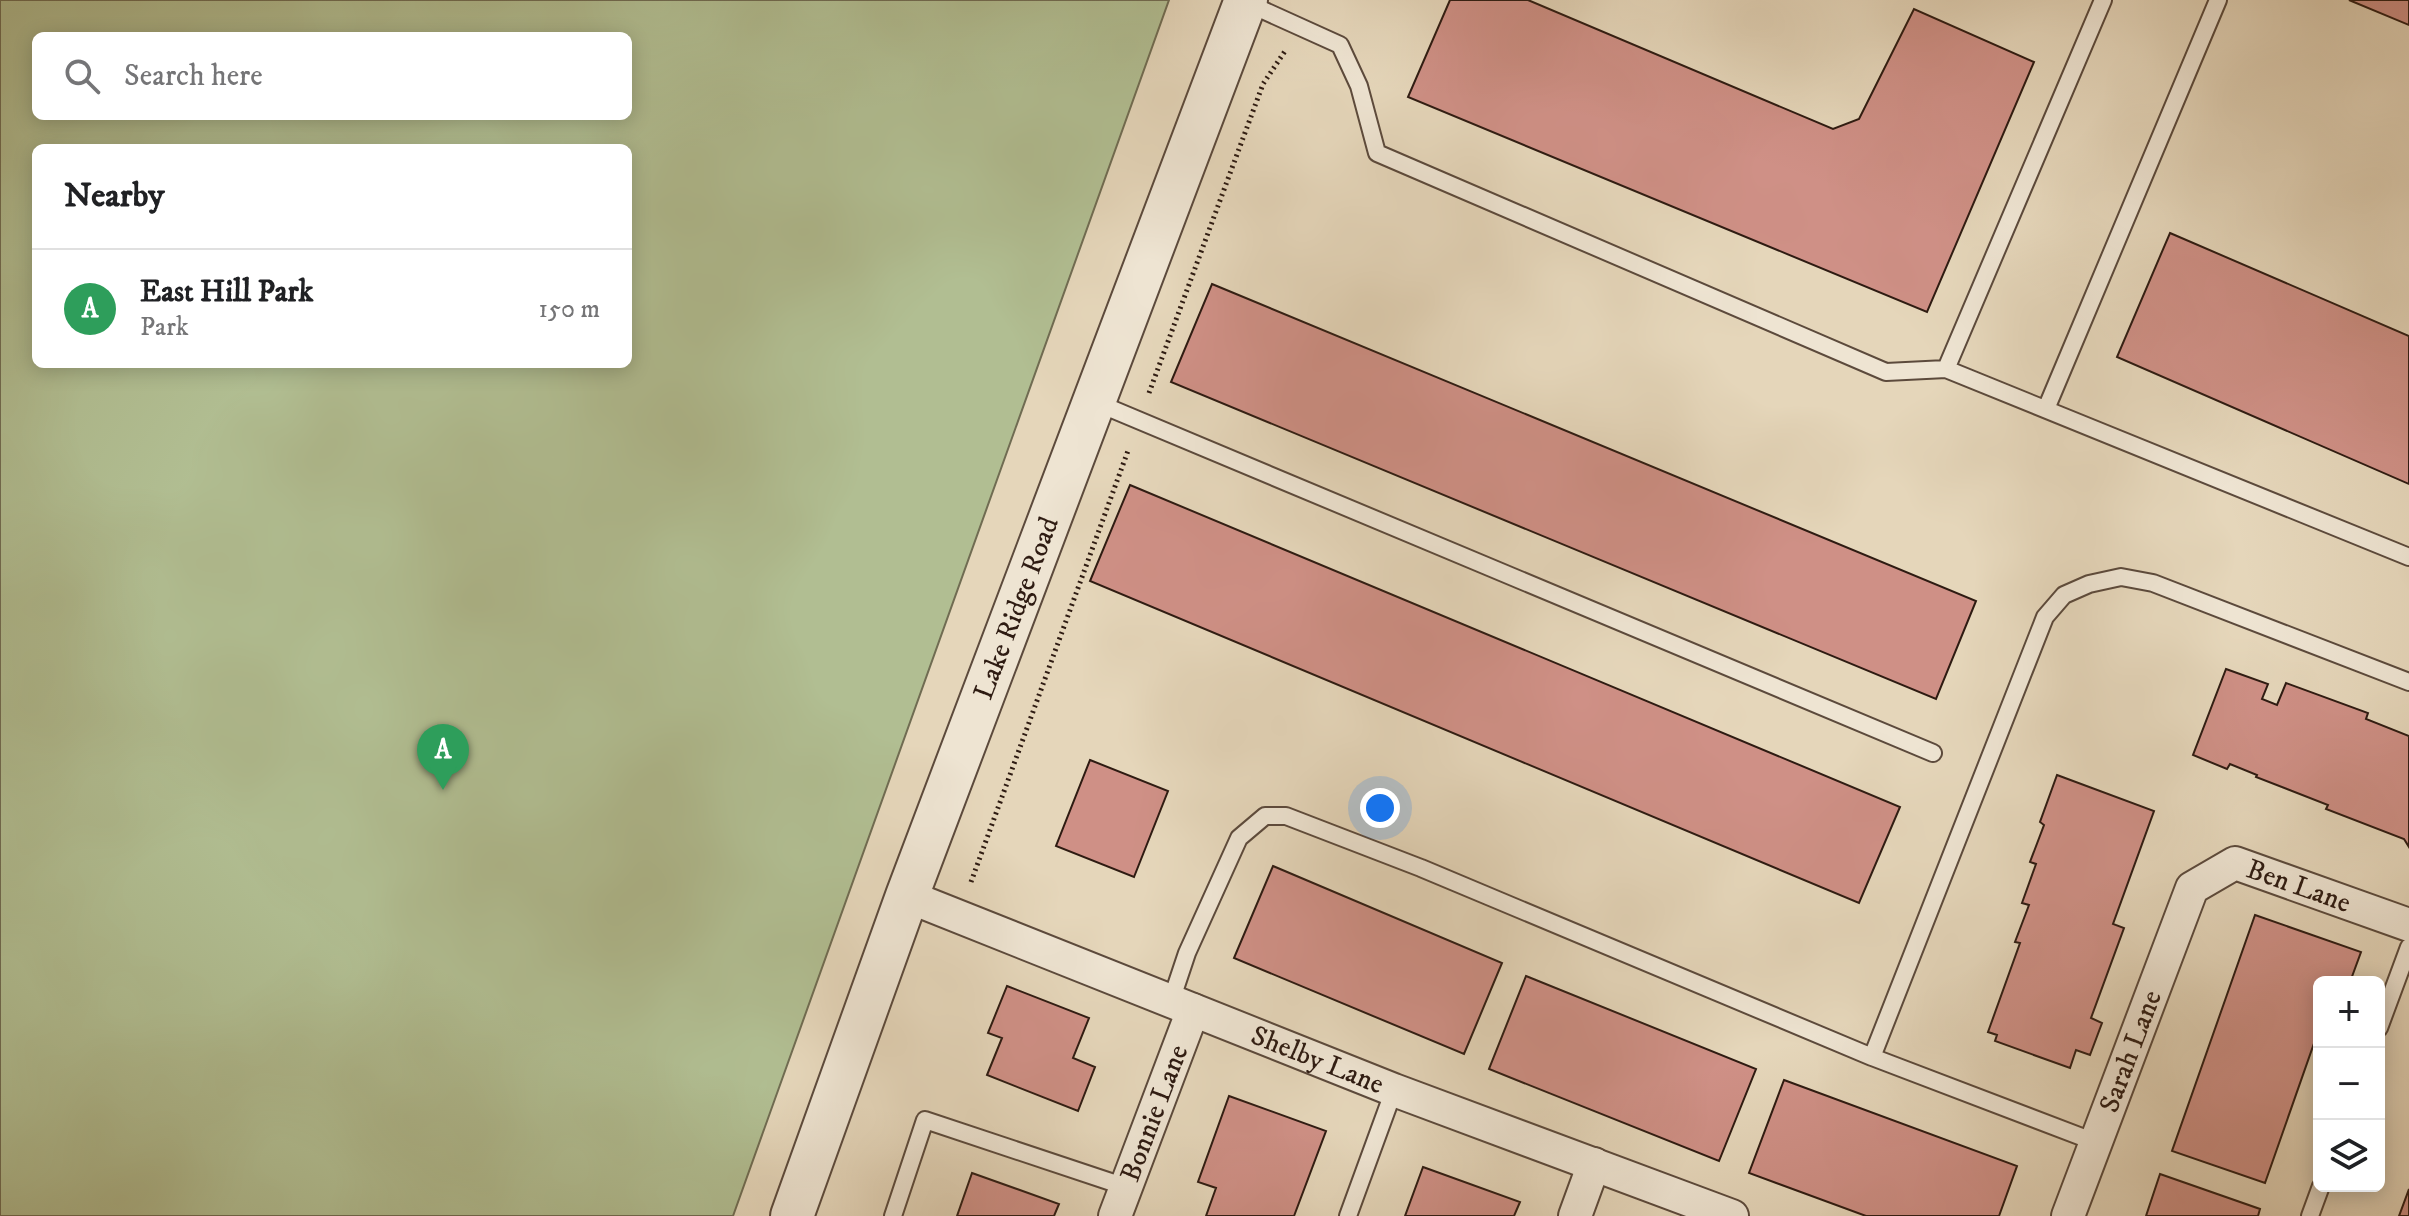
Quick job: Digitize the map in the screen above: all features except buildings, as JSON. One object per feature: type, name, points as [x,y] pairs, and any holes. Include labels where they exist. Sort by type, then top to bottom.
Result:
[{"type":"street","name":"Lake Ridge Road","points":[[792,1216],[907,896],[1245,1]]},
{"type":"street","name":"Ben Lane","points":[[2192,888],[2235,863],[2409,925]]},
{"type":"street","name":"Sarah Lane","points":[[2068,1216],[2192,888]]},
{"type":"street","name":"Shelby Lane","points":[[907,896],[1394,1090],[1732,1216]]},
{"type":"street","name":"Bonnie Lane","points":[[1121,1202],[1182,1006]]},
{"type":"street","points":[[1575,1216],[1594,1164]]},
{"type":"lane","points":[[1946,369],[2103,0]]},
{"type":"lane","points":[[2046,409],[2218,0]]},
{"type":"lane","points":[[1245,1],[1340,45],[1359,86],[1377,153],[1886,372],[1946,369],[2409,557]]},
{"type":"lane","points":[[1094,401],[1933,753]]},
{"type":"lane","points":[[1872,1057],[2045,617],[2064,595],[2089,584],[2121,577],[2153,583],[2409,682]]},
{"type":"lane","points":[[1182,1006],[1187,953],[1239,838],[1265,816],[1286,816],[1436,874],[1872,1057],[2095,1142]]},
{"type":"lane","points":[[2385,1012],[2409,947]]},
{"type":"lane","points":[[1348,1216],[1394,1090]]},
{"type":"lane","points":[[893,1216],[925,1120],[1121,1202]]},
{"type":"lane","points":[[2310,1216],[2319,1192]]},
{"type":"path","points":[[958,917],[1263,84],[1283,57],[1293,24]]},
{"type":"green space","points":[[0,0],[1169,0],[733,1216],[0,1216]]},
{"type":"place","name":"East Hill Park","points":[[443,790]]}]
